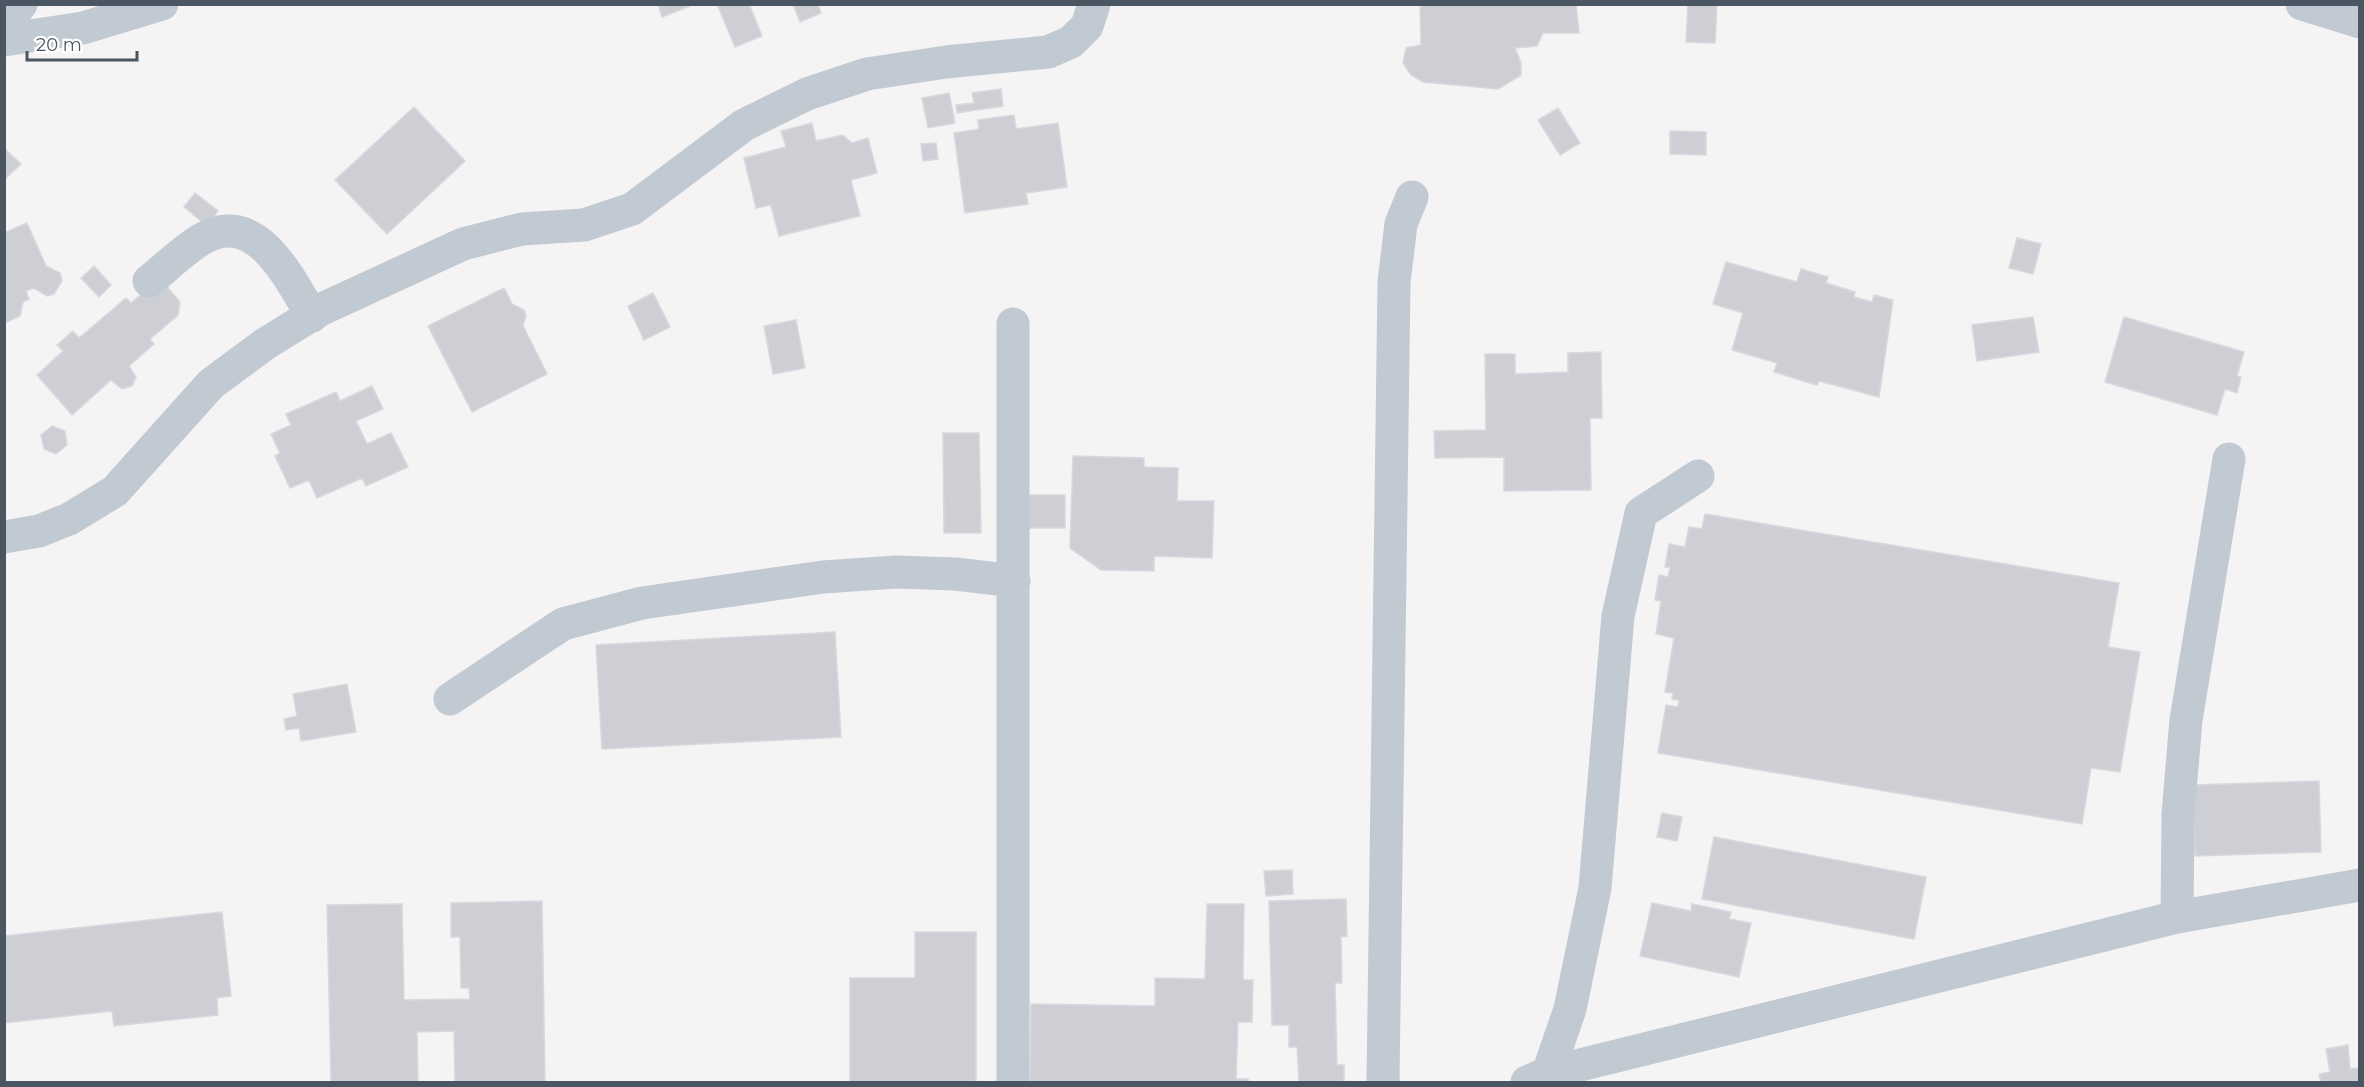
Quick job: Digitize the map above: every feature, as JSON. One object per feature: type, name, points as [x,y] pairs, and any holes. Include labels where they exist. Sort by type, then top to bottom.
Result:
[{"type":"street","points":[[4,28],[21,4]]},
{"type":"street","points":[[4,40],[82,28],[162,4]]},
{"type":"street","points":[[4,537],[39,531],[69,519],[115,491],[211,384],[265,344],[312,316],[463,244],[522,229],[584,225],[632,209],[744,125],[807,94],[867,74],[946,62],[1048,52],[1071,42],[1087,26],[1094,4]]},
{"type":"street","points":[[2302,4],[2360,22]]},
{"type":"street","points":[[1383,1083],[1394,282],[1401,224],[1412,197]]},
{"type":"street","points":[[149,281],[205,237],[224,232],[243,234],[260,242],[280,262],[312,316]]},
{"type":"street","points":[[1013,324],[1013,1083]]},
{"type":"street","points":[[2177,917],[2178,814],[2186,720],[2229,459]]},
{"type":"street","points":[[1537,1078],[1570,1009],[1595,888],[1618,616],[1641,513],[1698,476]]},
{"type":"street","points":[[450,699],[563,624],[642,603],[823,577],[896,572],[956,574],[1014,582]]},
{"type":"street","points":[[1537,1078],[2177,917],[2360,885]]},
{"type":"building","points":[[658,4],[690,4],[690,6],[662,17]]},
{"type":"building","points":[[717,4],[749,4],[762,36],[735,47]]},
{"type":"building","points":[[793,4],[818,4],[821,13],[800,22]]},
{"type":"building","points":[[1420,4],[1576,4],[1579,33],[1543,33],[1537,46],[1515,48],[1521,63],[1521,75],[1498,89],[1423,82],[1411,75],[1403,63],[1406,48],[1421,45]]},
{"type":"building","points":[[1688,4],[1717,4],[1715,43],[1686,42]]},
{"type":"building","points":[[1001,89],[1003,106],[957,113],[956,105],[974,103],[972,93]]},
{"type":"building","points":[[949,93],[955,123],[928,128],[922,98]]},
{"type":"building","points":[[414,107],[465,161],[387,234],[335,180]]},
{"type":"building","points":[[1558,108],[1580,143],[1560,155],[1538,120]]},
{"type":"building","points":[[1014,115],[1016,129],[1058,123],[1067,187],[1026,193],[1028,204],[965,213],[954,133],[979,129],[978,120]]},
{"type":"building","points":[[812,123],[816,141],[843,135],[852,143],[868,138],[877,173],[851,180],[860,216],[779,236],[771,205],[756,208],[744,158],[786,147],[781,131]]},
{"type":"building","points":[[1670,131],[1706,132],[1706,155],[1670,154]]},
{"type":"building","points":[[936,143],[938,159],[923,161],[921,144]]},
{"type":"building","points":[[4,148],[21,164],[4,180]]},
{"type":"building","points":[[195,193],[218,211],[207,226],[184,207]]},
{"type":"building","points":[[27,223],[46,266],[60,273],[62,281],[54,294],[47,296],[34,288],[26,291],[29,299],[23,302],[20,316],[7,322],[4,321],[4,233]]},
{"type":"building","points":[[2017,238],[2041,244],[2033,274],[2009,268]]},
{"type":"building","points":[[1726,262],[1797,282],[1801,269],[1828,277],[1826,283],[1855,292],[1854,297],[1872,302],[1874,295],[1893,300],[1879,397],[1819,381],[1817,385],[1774,372],[1777,363],[1732,350],[1743,313],[1713,304]]},
{"type":"building","points":[[94,266],[111,285],[99,297],[81,278]]},
{"type":"building","points":[[164,283],[180,302],[178,315],[150,339],[154,344],[129,366],[136,377],[132,386],[122,389],[111,380],[72,415],[37,375],[63,351],[57,345],[73,331],[79,338],[126,298],[131,303],[152,285]]},
{"type":"building","points":[[504,288],[512,304],[524,310],[526,315],[523,326],[547,374],[472,412],[428,326]]},
{"type":"building","points":[[653,293],[670,327],[644,340],[628,306]]},
{"type":"building","points":[[2033,317],[2039,352],[1977,361],[1972,325]]},
{"type":"building","points":[[2124,317],[2244,352],[2237,376],[2241,377],[2237,393],[2225,389],[2217,415],[2105,382]]},
{"type":"building","points":[[796,320],[805,368],[773,374],[764,326]]},
{"type":"building","points":[[1601,352],[1602,418],[1590,418],[1591,490],[1504,491],[1504,457],[1435,458],[1434,431],[1486,430],[1485,354],[1515,354],[1515,374],[1568,372],[1568,353]]},
{"type":"building","points":[[372,386],[383,409],[356,421],[367,444],[391,433],[408,467],[366,486],[362,478],[317,498],[309,480],[290,488],[275,456],[280,453],[271,434],[291,425],[286,414],[336,392],[340,401]]},
{"type":"building","points":[[52,426],[65,431],[67,445],[56,454],[44,449],[41,435]]},
{"type":"building","points":[[943,433],[979,433],[981,533],[944,533]]},
{"type":"building","points":[[1073,456],[1144,458],[1144,467],[1178,468],[1177,501],[1214,501],[1212,558],[1154,556],[1154,571],[1101,570],[1070,548]]},
{"type":"building","points":[[1027,495],[1065,495],[1065,528],[1027,528]]},
{"type":"building","points":[[1705,514],[2119,583],[2108,647],[2140,652],[2120,772],[2091,768],[2082,824],[1658,753],[1666,705],[1678,707],[1679,700],[1672,699],[1673,693],[1665,692],[1674,638],[1656,634],[1661,601],[1655,600],[1659,575],[1668,577],[1670,567],[1665,567],[1669,544],[1685,547],[1689,527],[1702,529]]},
{"type":"building","points":[[835,632],[841,737],[602,749],[596,645]]},
{"type":"building","points":[[347,684],[356,732],[301,741],[299,728],[286,730],[284,719],[297,716],[293,694]]},
{"type":"building","points":[[2319,781],[2321,852],[2195,856],[2193,785]]},
{"type":"building","points":[[1662,813],[1682,817],[1677,841],[1657,837]]},
{"type":"building","points":[[1714,837],[1926,877],[1914,939],[1702,899]]},
{"type":"building","points":[[1292,870],[1293,894],[1266,896],[1264,871]]},
{"type":"building","points":[[1346,899],[1347,936],[1341,937],[1342,983],[1335,983],[1337,1065],[1344,1065],[1344,1082],[1299,1082],[1297,1047],[1289,1047],[1289,1025],[1272,1025],[1269,901]]},
{"type":"building","points":[[542,901],[545,1082],[455,1082],[454,1031],[417,1032],[418,1082],[331,1082],[327,905],[402,904],[404,1000],[470,999],[469,988],[461,988],[460,937],[451,937],[451,903]]},
{"type":"building","points":[[1652,903],[1691,911],[1692,904],[1731,912],[1729,919],[1751,923],[1739,977],[1640,956]]},
{"type":"building","points":[[1207,904],[1244,904],[1243,980],[1253,980],[1252,1022],[1238,1022],[1236,1079],[1248,1079],[1249,1082],[1030,1082],[1031,1004],[1155,1006],[1155,978],[1205,979]]},
{"type":"building","points":[[222,912],[231,996],[217,998],[218,1015],[114,1026],[112,1011],[4,1023],[4,936]]},
{"type":"building","points":[[915,932],[976,932],[976,1082],[850,1082],[850,978],[915,978]]},
{"type":"building","points":[[2348,1045],[2350,1069],[2360,1068],[2360,1082],[2321,1082],[2319,1074],[2330,1072],[2326,1049]]}]
